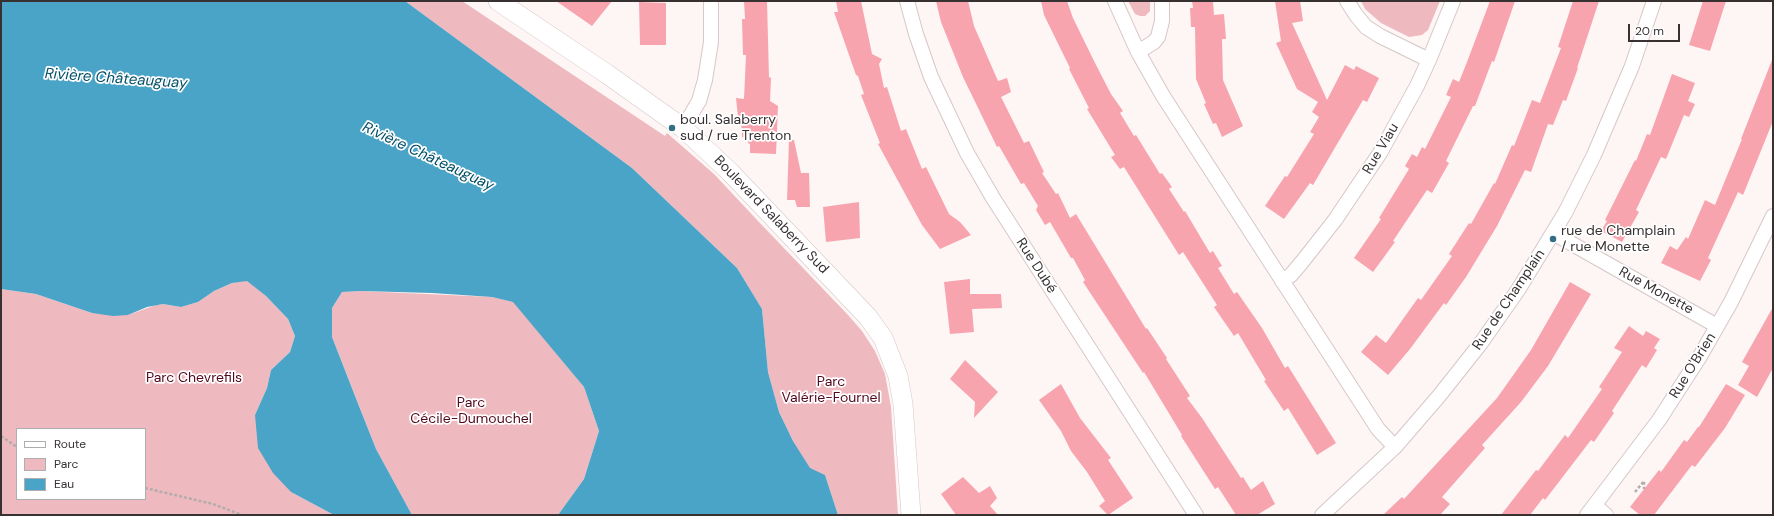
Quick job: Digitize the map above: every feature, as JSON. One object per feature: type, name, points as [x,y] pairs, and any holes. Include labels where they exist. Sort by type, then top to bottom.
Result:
[{"type":"street","name":"Boulevard Salaberry Sud","points":[[498,1],[607,74],[683,128],[730,172],[868,317],[883,338],[893,362],[903,404],[912,515]]},
{"type":"street","points":[[683,128],[699,102],[704,80],[711,42],[711,1]]},
{"type":"street","name":"Rue Dubé","points":[[907,1],[916,34],[931,77],[966,153],[993,198],[1196,515]]},
{"type":"street","points":[[1114,1],[1138,52],[1163,96],[1378,429],[1394,446]]},
{"type":"street","points":[[1138,52],[1154,42],[1158,37],[1162,21],[1162,1]]},
{"type":"street","points":[[1347,1],[1356,16],[1366,27],[1380,36],[1429,60]]},
{"type":"street","name":"Rue Viau","points":[[1282,281],[1291,275],[1302,262],[1358,187],[1390,134],[1429,60],[1453,1]]},
{"type":"street","name":"Rue de Champlain","points":[[1322,515],[1394,446],[1443,392],[1481,343],[1518,290],[1553,233],[1582,180],[1632,66],[1654,1]]},
{"type":"street","name":"Rue O'Brien","points":[[1606,515],[1591,510],[1659,420],[1695,364],[1717,326],[1773,216]]},
{"type":"street","name":"Rue Monette","points":[[1553,233],[1717,326]]},
{"type":"path","points":[[1,436],[16,446]]},
{"type":"path","points":[[1635,492],[1644,481],[1644,489]]},
{"type":"path","points":[[146,488],[213,504],[242,515]]},
{"type":"green space","name":"Parc Valérie-Fournel","points":[[405,1],[462,1],[665,136],[667,133],[714,174],[848,315],[862,331],[875,351],[885,374],[891,407],[898,515],[838,515],[825,475],[810,469],[793,441],[779,412],[768,372],[762,309],[737,268],[632,168]]},
{"type":"green space","points":[[1128,1],[1150,1],[1150,11],[1145,16],[1135,14]]},
{"type":"green space","points":[[1361,1],[1440,1],[1428,30],[1422,35],[1409,37],[1381,23],[1365,9]]},
{"type":"green space","name":"Parc Chevrefils","points":[[247,280],[266,296],[288,319],[295,336],[290,352],[271,370],[267,388],[255,415],[291,492],[334,515],[1,515],[1,289],[36,294],[92,313],[128,315],[156,305],[163,304],[181,307],[198,302],[214,291],[232,283]]},
{"type":"green space","name":"Parc Cécile-Dumouchel","points":[[361,291],[492,297],[514,302],[584,387],[599,431],[584,479],[558,515],[412,515],[376,449],[332,337],[332,308],[342,292]]},
{"type":"water","name":"Rivière Châteauguay","points":[[1,1],[405,1],[632,168],[737,268],[762,309],[768,372],[779,412],[793,441],[810,468],[825,475],[838,515],[558,515],[584,479],[599,431],[584,387],[513,302],[492,297],[432,293],[361,291],[342,292],[332,308],[332,337],[376,449],[412,515],[334,515],[291,492],[273,473],[258,448],[255,415],[267,388],[271,370],[290,352],[295,336],[288,319],[266,296],[247,281],[232,283],[214,291],[198,302],[181,307],[163,304],[147,307],[128,315],[113,316],[92,313],[36,294],[1,289]]},
{"type":"building","points":[[556,1],[612,1],[592,26]]},
{"type":"building","points":[[744,1],[767,1],[769,77],[771,78],[770,101],[778,106],[776,154],[750,153],[748,138],[742,137],[741,118],[738,117],[736,98],[744,99],[746,55],[743,55],[742,19],[745,19]]},
{"type":"building","points":[[836,1],[861,1],[872,54],[882,59],[879,64],[884,88],[887,87],[901,131],[906,129],[922,169],[926,167],[949,214],[960,222],[971,235],[940,249],[922,225],[878,144],[880,143],[861,95],[864,94],[858,76],[856,75],[834,12],[838,12]]},
{"type":"building","points":[[936,1],[968,1],[974,26],[998,81],[1007,78],[1011,92],[1001,97],[1024,143],[1029,141],[1044,172],[1042,173],[1056,194],[1058,193],[1070,218],[1076,214],[1146,329],[1147,328],[1167,358],[1166,359],[1190,396],[1187,398],[1202,418],[1241,478],[1243,477],[1251,490],[1263,481],[1275,504],[1257,515],[1236,515],[1218,487],[1215,489],[1181,436],[1182,435],[1144,372],[1143,373],[1083,282],[1085,280],[1073,258],[1071,258],[1050,222],[1045,225],[1036,210],[1038,206],[1024,183],[1021,184],[999,146],[997,147],[963,77],[941,22]]},
{"type":"building","points":[[1041,1],[1067,1],[1073,18],[1095,63],[1111,94],[1123,111],[1120,113],[1134,136],[1136,135],[1160,174],[1162,173],[1172,187],[1169,189],[1184,212],[1185,211],[1210,253],[1213,251],[1222,266],[1218,268],[1234,294],[1237,292],[1262,328],[1285,368],[1288,366],[1336,443],[1317,455],[1288,408],[1284,411],[1264,381],[1266,380],[1238,333],[1234,336],[1214,307],[1217,305],[1183,252],[1179,255],[1124,167],[1120,169],[1111,157],[1115,155],[1087,109],[1089,108],[1044,15]]},
{"type":"building","points":[[1192,1],[1213,1],[1214,15],[1224,14],[1226,39],[1222,39],[1223,80],[1243,126],[1222,137],[1216,123],[1213,124],[1204,104],[1206,103],[1196,79],[1195,27],[1191,27],[1190,8],[1193,8]]},
{"type":"building","points":[[1275,1],[1300,1],[1303,21],[1292,23],[1327,100],[1345,65],[1354,70],[1356,66],[1379,78],[1367,102],[1363,100],[1313,185],[1310,183],[1284,219],[1265,206],[1285,176],[1287,177],[1314,134],[1310,132],[1319,117],[1312,112],[1318,102],[1297,89],[1276,43],[1281,41]]},
{"type":"building","points":[[1490,1],[1515,1],[1494,62],[1492,61],[1475,106],[1473,106],[1446,161],[1449,163],[1432,193],[1427,190],[1393,241],[1395,242],[1373,272],[1354,258],[1381,219],[1379,218],[1409,169],[1405,166],[1412,154],[1417,157],[1422,147],[1425,149],[1451,97],[1446,95],[1453,79],[1459,82]]},
{"type":"building","points":[[1573,1],[1599,1],[1566,101],[1563,100],[1553,125],[1548,124],[1531,172],[1525,170],[1497,226],[1466,277],[1446,305],[1444,303],[1410,349],[1388,375],[1361,352],[1376,335],[1386,343],[1418,298],[1421,300],[1452,256],[1449,254],[1469,223],[1471,224],[1494,183],[1495,184],[1512,145],[1514,146],[1532,100],[1540,103],[1561,48],[1558,47]]},
{"type":"building","points":[[1703,1],[1726,1],[1710,51],[1689,45]]},
{"type":"building","points":[[639,2],[666,3],[666,45],[640,45]]},
{"type":"building","points":[[1772,60],[1773,121],[1743,195],[1738,192],[1708,258],[1711,260],[1700,281],[1661,263],[1670,246],[1677,250],[1686,237],[1688,239],[1705,200],[1715,205]]},
{"type":"building","points":[[1672,74],[1695,83],[1688,101],[1695,104],[1689,117],[1684,115],[1666,159],[1661,157],[1636,210],[1639,212],[1622,242],[1601,231],[1635,160],[1636,161],[1647,134],[1650,135]]},
{"type":"building","points":[[789,140],[794,140],[801,173],[809,173],[810,207],[797,207],[795,200],[787,200]]},
{"type":"building","points":[[859,202],[860,238],[826,242],[823,207]]},
{"type":"building","points":[[970,279],[970,294],[1001,294],[1002,308],[972,309],[974,332],[950,334],[944,282]]},
{"type":"building","points":[[1570,282],[1591,294],[1548,366],[1521,402],[1482,445],[1485,448],[1442,497],[1450,504],[1440,515],[1383,515],[1402,497],[1404,499],[1497,398],[1531,350]]},
{"type":"building","points":[[1773,307],[1773,368],[1757,397],[1738,385],[1749,366],[1742,362]]},
{"type":"building","points":[[1629,326],[1643,336],[1646,331],[1660,339],[1654,348],[1657,350],[1646,368],[1642,365],[1612,411],[1614,413],[1594,442],[1591,440],[1545,500],[1543,498],[1530,515],[1501,515],[1536,470],[1538,471],[1565,435],[1568,438],[1602,389],[1599,387],[1622,352],[1614,348]]},
{"type":"building","points":[[965,360],[998,392],[974,418],[975,402],[950,379]]},
{"type":"building","points":[[1061,384],[1080,418],[1111,458],[1108,460],[1133,498],[1108,515],[1099,506],[1105,501],[1087,472],[1071,451],[1061,431],[1039,400]]},
{"type":"building","points":[[1726,384],[1745,395],[1725,428],[1695,467],[1692,465],[1654,515],[1640,515],[1630,507],[1659,470],[1661,472],[1684,440],[1687,442],[1699,427]]},
{"type":"building","points":[[963,477],[979,493],[990,486],[997,498],[990,506],[998,515],[956,515],[941,494]]},
{"type":"place","name":"boul. Salaberry sud / rue Trenton","points":[[672,128]]},
{"type":"place","name":"rue de Champlain / rue Monette","points":[[1553,239]]}]
